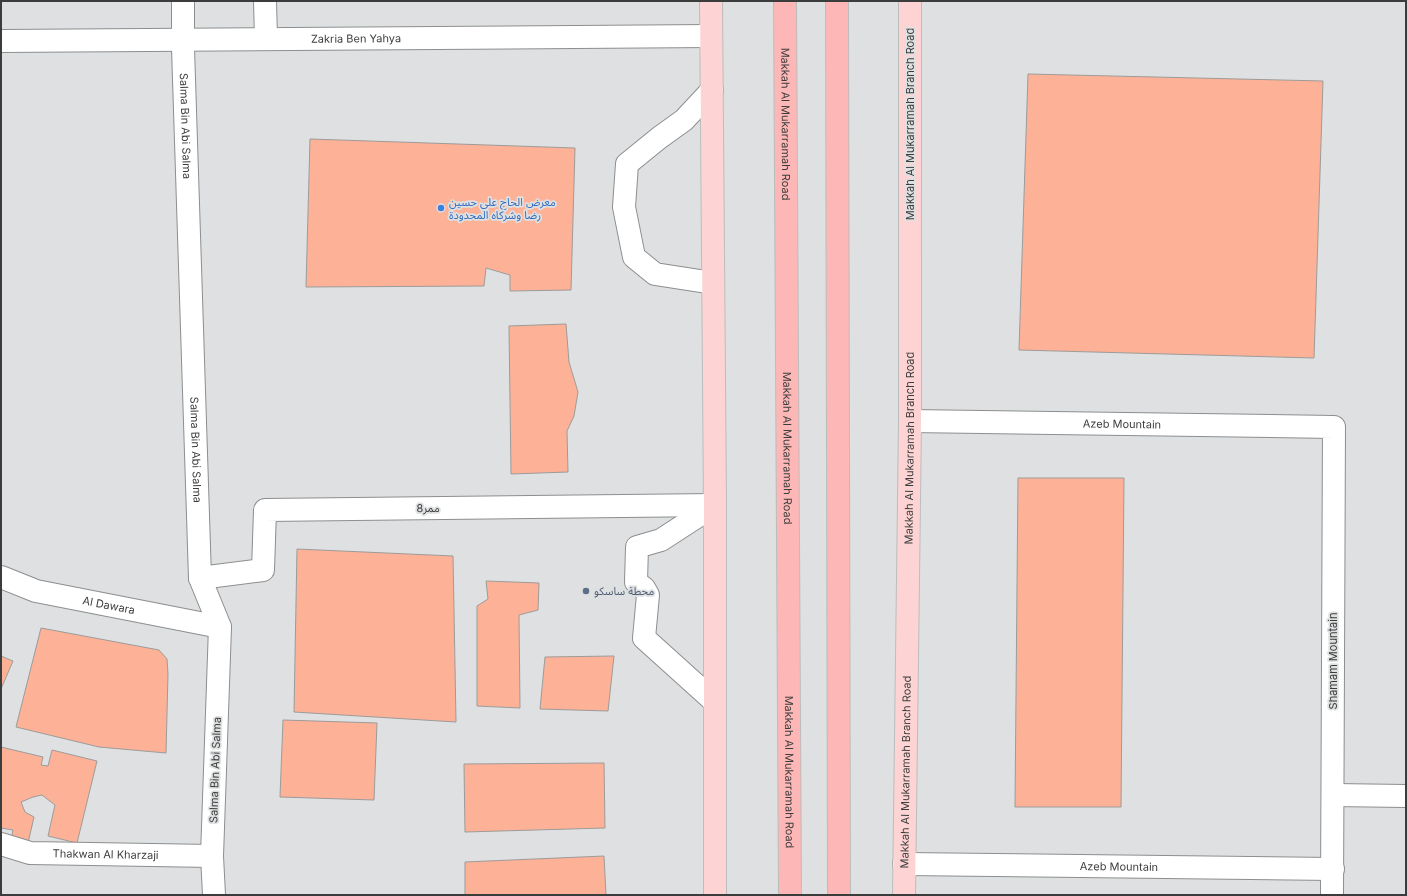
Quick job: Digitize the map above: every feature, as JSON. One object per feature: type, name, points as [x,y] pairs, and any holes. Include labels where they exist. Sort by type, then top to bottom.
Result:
[{"type":"highway","name":"Makkah Al Mukarramah Road","points":[[785,1],[790,895]]},
{"type":"highway","points":[[837,1],[839,895]]},
{"type":"highway","points":[[837,66],[848,1]]},
{"type":"main road","points":[[711,1],[715,505],[715,895]]},
{"type":"main road","name":"Makkah Al Mukarramah Branch Road","points":[[904,895],[910,421],[910,1]]},
{"type":"street","name":"Salma Bin Abi Salma","points":[[183,1],[200,578],[220,627],[212,856],[214,895]]},
{"type":"street","points":[[265,1],[266,39]]},
{"type":"street","name":"Zakria Ben Yahya","points":[[1,41],[711,36]]},
{"type":"street","points":[[712,90],[684,120],[627,164],[624,207],[634,256],[655,274],[713,283]]},
{"type":"street","name":"Azeb Mountain","points":[[910,421],[1334,427]]},
{"type":"street","name":"Shamam Mountain","points":[[1332,895],[1334,427]]},
{"type":"street","points":[[715,505],[661,540],[637,547],[636,582],[644,588],[648,595],[644,638],[715,702]]},
{"type":"street","name":"ممر8","points":[[200,578],[263,570],[265,510],[715,505]]},
{"type":"street","name":"Al Dawara","points":[[1,577],[36,591],[220,627]]},
{"type":"street","points":[[1333,795],[1406,796]]},
{"type":"street","name":"Thakwan Al Kharzaji","points":[[1,844],[30,853],[212,856]]},
{"type":"street","name":"Azeb Mountain","points":[[904,864],[1332,869]]},
{"type":"building","points":[[1028,74],[1323,81],[1314,358],[1019,350]]},
{"type":"building","name":"معرض الحاج علي حسين رضا وشركاه المحدودة","points":[[310,139],[575,148],[571,290],[510,291],[510,275],[486,268],[484,286],[306,287]]},
{"type":"building","points":[[566,324],[569,362],[578,392],[574,416],[567,431],[568,472],[511,474],[509,326]]},
{"type":"building","points":[[1018,478],[1124,478],[1121,807],[1015,807]]},
{"type":"building","points":[[297,549],[453,556],[456,722],[294,712]]},
{"type":"building","points":[[486,581],[539,583],[538,610],[519,615],[520,708],[477,706],[477,606],[488,599]]},
{"type":"building","points":[[41,628],[159,650],[167,659],[166,753],[99,747],[16,727]]},
{"type":"building","points":[[1,656],[13,661],[1,689]]},
{"type":"building","points":[[614,656],[608,711],[540,709],[545,657]]},
{"type":"building","points":[[283,720],[377,723],[374,800],[280,797]]},
{"type":"building","points":[[1,747],[43,757],[41,765],[48,766],[52,750],[97,761],[77,843],[48,836],[55,805],[42,795],[21,802],[25,812],[34,817],[28,843],[11,840],[13,830],[1,828]]},
{"type":"building","points":[[604,763],[605,828],[465,832],[464,764]]},
{"type":"building","points":[[604,856],[606,895],[465,895],[465,862]]},
{"type":"place","name":"معرض الحاج علي حسين رضا وشركاه المحدودة","points":[[441,208]]},
{"type":"place","name":"محطة ساسكو","points":[[586,591]]}]
